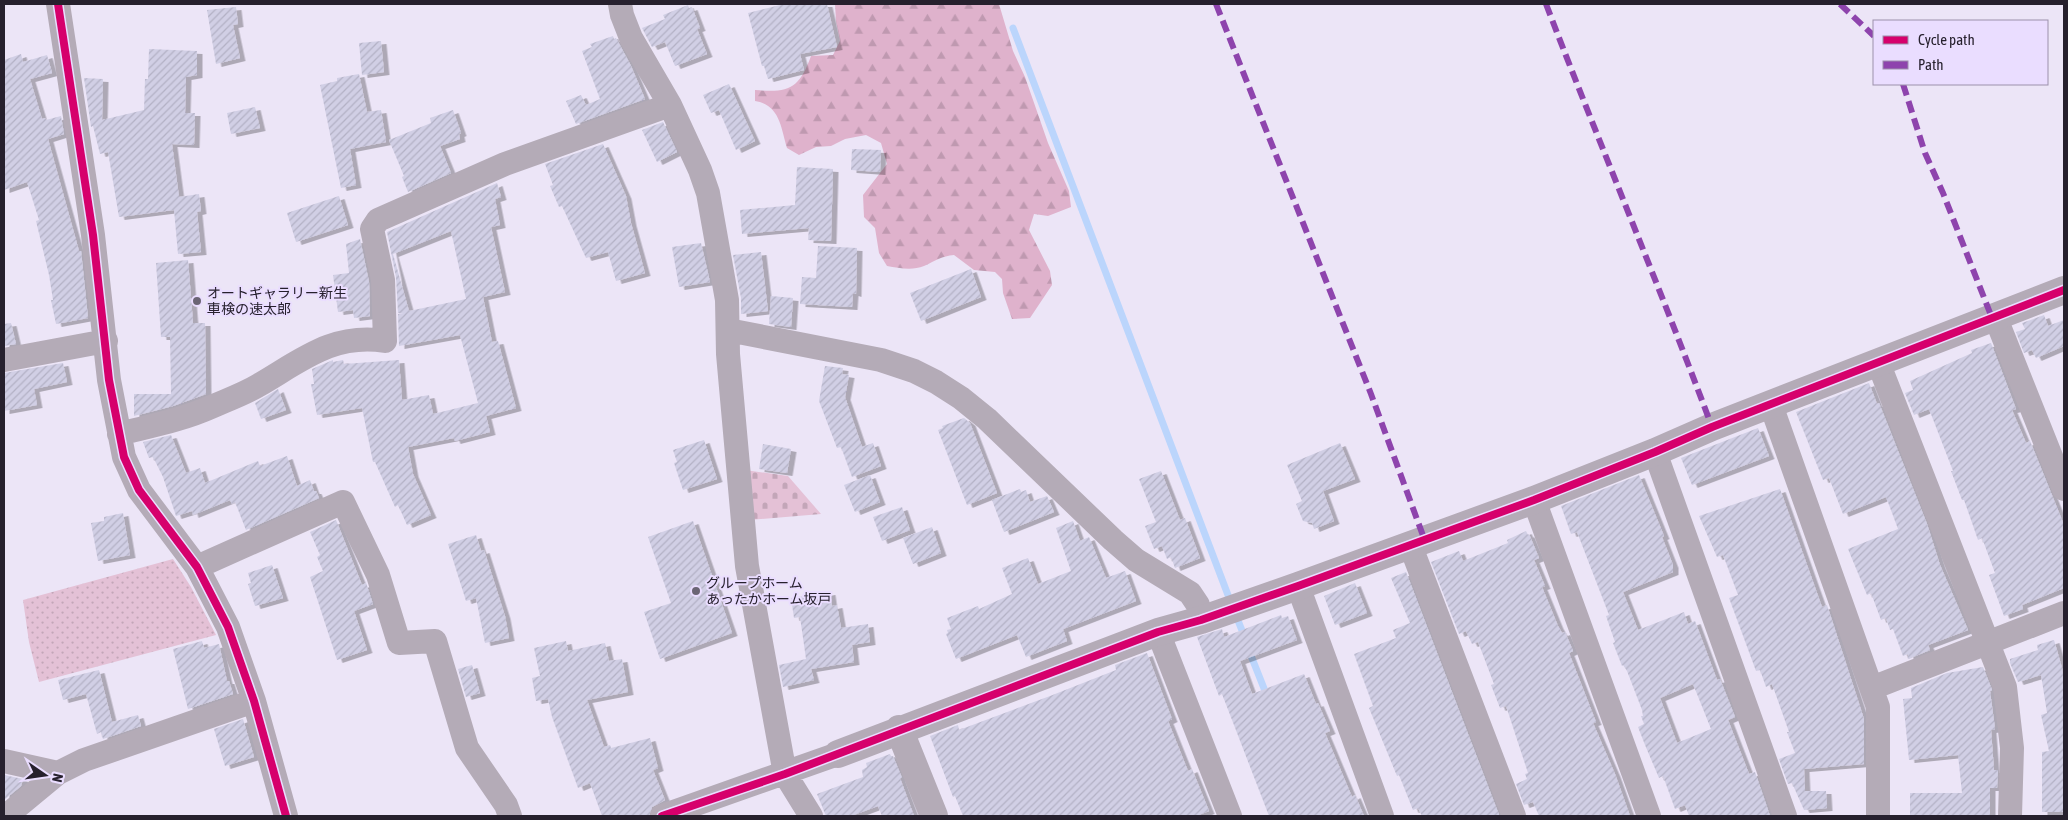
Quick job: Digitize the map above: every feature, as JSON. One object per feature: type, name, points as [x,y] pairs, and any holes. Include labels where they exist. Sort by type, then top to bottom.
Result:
[{"type":"street","points":[[58,4],[93,235],[109,380],[124,457],[139,490],[197,567],[228,627],[254,701],[286,816]]},
{"type":"street","points":[[620,4],[631,38],[670,104],[700,170],[708,193],[727,300],[728,354],[747,566],[785,774],[811,816]]},
{"type":"street","points":[[119,434],[165,423],[208,408],[257,386],[310,354],[343,341],[366,338],[386,341],[383,280],[372,229],[378,220],[505,164],[670,104]]},
{"type":"street","points":[[662,816],[785,774],[1158,632],[1201,620],[1411,547],[2064,290]]},
{"type":"street","points":[[1995,316],[2064,489]]},
{"type":"street","points":[[728,330],[881,360],[914,371],[936,382],[961,398],[987,419],[1136,560],[1190,592],[1198,605],[1201,620]]},
{"type":"street","points":[[4,360],[106,341]]},
{"type":"street","points":[[1878,362],[2006,687],[2012,748],[2010,816]]},
{"type":"street","points":[[1771,405],[1878,707],[1878,816]]},
{"type":"street","points":[[1655,452],[1785,816]]},
{"type":"street","points":[[1534,500],[1649,816]]},
{"type":"street","points":[[197,567],[343,502],[378,575],[399,643],[435,641],[467,748],[506,805],[510,816]]},
{"type":"street","points":[[1411,547],[1514,816]]},
{"type":"street","points":[[1298,586],[1382,816]]},
{"type":"street","points":[[1872,688],[2064,613]]},
{"type":"street","points":[[1158,632],[1230,816]]},
{"type":"street","points":[[6,816],[58,773],[84,760],[254,701]]},
{"type":"street","points":[[899,729],[934,816]]},
{"type":"street","points":[[4,761],[58,773]]},
{"type":"green space","points":[[835,4],[999,4],[1013,51],[1025,77],[1048,143],[1069,191],[1071,207],[1048,216],[1034,214],[1029,230],[1050,271],[1052,285],[1030,318],[1012,319],[1003,293],[1002,279],[995,272],[974,270],[954,255],[915,268],[906,269],[887,266],[879,253],[875,228],[864,217],[863,195],[887,164],[881,143],[866,135],[845,139],[831,146],[816,147],[799,155],[787,148],[781,125],[775,112],[763,103],[755,101],[755,90],[776,91],[797,82],[807,67],[811,56],[833,55],[840,41]]},
{"type":"green space","points":[[745,470],[788,476],[821,514],[749,520]]},
{"type":"green space","points":[[173,559],[191,587],[216,635],[39,682],[29,642],[23,600]]},
{"type":"building","points":[[784,4],[827,4],[837,47],[800,54],[804,70],[768,79],[764,66],[762,66],[748,13]]},
{"type":"building","points":[[688,5],[689,8],[692,7],[700,28],[697,29],[707,54],[675,66],[665,42],[652,47],[642,28],[665,19],[663,15]]},
{"type":"building","points":[[236,7],[238,24],[233,25],[240,58],[216,64],[207,10]]},
{"type":"building","points":[[613,36],[614,39],[616,38],[631,66],[645,99],[576,124],[566,101],[581,95],[586,105],[600,99],[582,51],[592,47],[590,44]]},
{"type":"building","points":[[381,41],[384,72],[362,75],[359,43]]},
{"type":"building","points":[[149,49],[197,51],[197,75],[186,77],[185,113],[195,113],[194,145],[172,144],[179,197],[199,194],[201,211],[197,212],[201,252],[178,254],[174,210],[119,217],[108,152],[100,154],[93,126],[91,127],[84,78],[103,79],[102,120],[144,110],[145,79],[148,79]]},
{"type":"building","points":[[21,54],[23,62],[47,55],[52,73],[30,79],[42,119],[45,118],[46,120],[61,116],[64,134],[48,139],[79,251],[81,251],[88,318],[56,324],[51,300],[53,300],[49,275],[36,221],[39,220],[27,182],[4,190],[4,60]]},
{"type":"building","points":[[359,74],[367,112],[381,110],[386,142],[350,149],[356,185],[341,188],[320,85],[337,81],[337,78]]},
{"type":"building","points":[[729,84],[755,141],[736,150],[719,110],[711,113],[703,95]]},
{"type":"building","points":[[255,107],[260,128],[231,134],[227,113]]},
{"type":"building","points":[[453,110],[461,133],[459,134],[460,139],[440,146],[451,173],[408,192],[402,177],[404,176],[389,140],[431,123],[430,118]]},
{"type":"building","points":[[663,122],[677,152],[657,162],[642,130]]},
{"type":"building","points":[[603,144],[626,196],[631,223],[645,273],[616,281],[608,252],[586,258],[562,206],[559,207],[550,186],[553,185],[545,164]]},
{"type":"building","points":[[852,149],[881,150],[880,172],[851,170]]},
{"type":"building","points":[[797,167],[833,169],[831,241],[808,240],[809,228],[742,234],[740,210],[795,205]]},
{"type":"building","points":[[497,183],[501,197],[495,199],[500,225],[491,227],[505,292],[483,297],[492,342],[498,341],[516,408],[486,416],[490,432],[455,441],[454,438],[408,447],[413,474],[431,515],[407,525],[398,505],[395,507],[375,462],[373,462],[362,408],[317,415],[311,384],[314,384],[312,369],[333,360],[333,362],[343,360],[344,364],[399,360],[402,400],[429,395],[433,414],[478,403],[460,335],[399,346],[398,314],[403,313],[398,313],[396,277],[387,232]],"holes":[[[451,231],[466,299],[409,311],[393,254]]]},
{"type":"building","points":[[339,196],[348,225],[296,242],[287,213]]},
{"type":"building","points":[[360,239],[369,282],[370,316],[354,318],[353,310],[338,312],[333,275],[349,273],[346,244]]},
{"type":"building","points":[[701,243],[710,282],[679,287],[672,247]]},
{"type":"building","points":[[818,246],[857,248],[856,294],[853,293],[852,307],[800,304],[802,277],[816,278]]},
{"type":"building","points":[[761,252],[768,311],[741,314],[741,298],[733,255]]},
{"type":"building","points":[[188,260],[193,323],[205,323],[206,394],[173,406],[134,416],[134,394],[171,394],[170,337],[161,337],[156,263]]},
{"type":"building","points":[[971,269],[981,297],[921,321],[910,293]]},
{"type":"building","points":[[771,296],[793,298],[791,327],[769,324]]},
{"type":"building","points":[[2044,315],[2048,326],[2064,320],[2064,346],[2036,358],[2032,350],[2024,353],[2016,332],[2025,329],[2022,323]]},
{"type":"building","points":[[11,323],[16,344],[4,346],[4,324]]},
{"type":"building","points":[[1991,343],[2016,409],[2012,410],[2026,443],[2030,441],[2064,525],[2064,588],[2022,605],[2023,609],[2004,616],[1989,575],[1995,573],[1982,538],[1978,540],[1929,409],[1914,415],[1905,393],[1913,390],[1910,381],[1972,353],[1971,350]]},
{"type":"building","points":[[63,363],[67,382],[34,389],[37,405],[4,411],[4,373]]},
{"type":"building","points":[[825,366],[843,368],[842,374],[849,375],[845,397],[862,447],[873,443],[881,466],[852,477],[841,447],[837,448],[819,401]]},
{"type":"building","points":[[1869,383],[1877,404],[1879,403],[1927,524],[1940,565],[1968,630],[1928,645],[1930,650],[1908,659],[1908,654],[1903,656],[1893,629],[1890,630],[1886,618],[1881,620],[1871,593],[1867,595],[1848,549],[1898,529],[1886,497],[1843,514],[1829,478],[1823,480],[1796,412]]},
{"type":"building","points":[[278,389],[286,410],[261,419],[255,403]]},
{"type":"building","points":[[964,418],[970,423],[997,493],[967,505],[938,430],[943,428],[942,426]]},
{"type":"building","points":[[1758,428],[1769,456],[1692,485],[1681,458]]},
{"type":"building","points":[[171,435],[186,473],[200,468],[205,483],[258,461],[260,466],[287,456],[297,486],[310,480],[319,498],[246,530],[235,502],[232,504],[230,500],[193,515],[192,511],[176,516],[163,477],[153,457],[149,458],[143,442]]},
{"type":"building","points":[[704,440],[717,479],[683,490],[674,463],[677,462],[673,450]]},
{"type":"building","points":[[1340,443],[1355,479],[1323,491],[1334,521],[1314,529],[1312,523],[1303,521],[1296,504],[1302,501],[1287,465]]},
{"type":"building","points":[[763,444],[791,449],[787,473],[759,469]]},
{"type":"building","points":[[1161,471],[1180,520],[1185,518],[1200,558],[1175,568],[1171,557],[1167,559],[1162,546],[1154,549],[1145,526],[1156,522],[1139,479]]},
{"type":"building","points":[[870,475],[880,502],[855,512],[844,485]]},
{"type":"building","points":[[1639,475],[1664,536],[1662,537],[1673,565],[1673,572],[1623,592],[1638,630],[1684,612],[1688,624],[1695,621],[1717,680],[1720,679],[1735,717],[1728,720],[1749,774],[1755,772],[1770,816],[1689,816],[1685,805],[1675,809],[1663,776],[1659,778],[1638,727],[1644,724],[1641,716],[1643,716],[1642,710],[1627,671],[1622,666],[1613,643],[1615,642],[1606,616],[1609,615],[1577,532],[1571,534],[1561,506]],"holes":[[[1693,684],[1711,729],[1677,743],[1660,698]]]},
{"type":"building","points":[[1020,489],[1021,492],[1026,490],[1030,502],[1047,496],[1054,512],[1004,532],[992,500]]},
{"type":"building","points":[[1780,489],[1822,607],[1827,605],[1864,719],[1864,764],[1804,769],[1805,791],[1826,791],[1827,808],[1804,810],[1792,783],[1788,784],[1779,759],[1795,753],[1787,732],[1789,732],[1772,684],[1766,687],[1760,670],[1756,671],[1729,598],[1738,595],[1723,555],[1717,557],[1699,516]]},
{"type":"building","points":[[902,507],[910,530],[882,541],[873,517]]},
{"type":"building","points":[[123,513],[130,555],[98,561],[91,523],[104,521],[104,517]]},
{"type":"building","points":[[336,520],[362,585],[366,583],[373,604],[354,611],[367,650],[337,660],[310,577],[323,571],[317,557],[320,555],[310,532]]},
{"type":"building","name":"グループホーム あったかホーム坂戸","points":[[693,521],[732,633],[660,659],[644,612],[671,603],[648,537]]},
{"type":"building","points":[[1073,521],[1080,541],[1089,537],[1106,578],[1125,571],[1136,601],[1063,629],[1067,641],[1026,657],[1017,635],[956,659],[946,634],[948,633],[947,630],[951,629],[947,618],[978,606],[979,609],[1012,594],[1002,568],[1028,558],[1038,584],[1071,571],[1056,528]]},
{"type":"building","points":[[932,527],[941,553],[913,564],[903,538]]},
{"type":"building","points":[[1526,531],[1539,558],[1534,560],[1545,586],[1542,587],[1558,626],[1562,633],[1565,632],[1573,651],[1569,653],[1596,722],[1593,723],[1615,774],[1630,816],[1539,816],[1533,802],[1524,805],[1516,784],[1527,779],[1525,774],[1528,773],[1506,706],[1500,708],[1491,685],[1494,684],[1478,642],[1472,644],[1466,631],[1459,634],[1431,562],[1459,551],[1463,561],[1508,543],[1507,540]]},
{"type":"building","points":[[476,535],[481,551],[484,550],[505,616],[509,638],[485,643],[476,598],[466,601],[448,544]]},
{"type":"building","points":[[272,565],[283,598],[255,606],[248,584],[251,583],[248,573]]},
{"type":"building","points":[[1406,572],[1499,815],[1422,816],[1418,808],[1413,810],[1369,708],[1373,706],[1354,654],[1396,638],[1393,630],[1410,623],[1391,578]]},
{"type":"building","points":[[1355,583],[1367,613],[1335,625],[1324,596]]},
{"type":"building","points":[[830,592],[832,606],[837,605],[841,628],[868,624],[870,642],[852,645],[854,662],[811,669],[814,680],[783,687],[779,665],[806,659],[800,617],[794,618],[791,598]]},
{"type":"building","points":[[1281,615],[1282,618],[1288,616],[1297,640],[1240,661],[1252,694],[1304,674],[1316,704],[1318,703],[1330,731],[1325,733],[1352,797],[1355,795],[1364,816],[1269,816],[1222,694],[1219,696],[1197,637],[1222,629],[1224,637]]},
{"type":"building","points":[[2054,640],[2062,668],[2064,685],[2064,812],[2042,812],[2042,752],[2049,751],[2041,715],[2047,713],[2041,675],[2018,682],[2010,659],[2038,650],[2037,645]]},
{"type":"building","points":[[202,641],[204,648],[219,644],[227,681],[229,681],[233,694],[188,709],[173,649]]},
{"type":"building","points":[[566,641],[568,651],[605,643],[609,661],[622,659],[628,692],[587,700],[604,747],[610,745],[611,748],[650,738],[658,768],[653,770],[665,800],[652,807],[649,816],[602,816],[590,783],[578,788],[552,717],[548,699],[536,701],[532,678],[540,676],[534,648]]},
{"type":"building","points":[[1147,653],[1172,719],[1168,721],[1188,771],[1192,769],[1209,811],[1196,816],[963,816],[955,796],[953,797],[930,736],[958,725],[959,730],[1050,696],[1116,670],[1115,665]]},
{"type":"building","points":[[472,665],[480,693],[466,697],[458,669]]},
{"type":"building","points":[[1983,667],[1992,690],[1990,691],[1995,729],[1991,730],[1994,770],[1998,770],[1997,788],[1990,788],[1990,816],[1910,816],[1910,793],[1962,793],[1958,755],[1909,760],[1903,699],[1912,698],[1911,688],[1947,673]]},
{"type":"building","points":[[99,670],[112,722],[138,715],[141,726],[103,739],[101,732],[97,734],[86,694],[63,700],[58,680]]},
{"type":"building","points":[[243,719],[254,757],[225,766],[214,729]]},
{"type":"building","points":[[890,754],[893,756],[902,778],[900,778],[914,816],[882,816],[878,806],[851,816],[826,816],[817,794],[863,777],[862,770],[867,767],[866,763]]},
{"type":"building","points":[[4,775],[23,779],[21,786],[4,800]]},
{"type":"waterway","points":[[1013,28],[1231,603]]},
{"type":"waterway","points":[[1235,613],[1245,638]]},
{"type":"waterway","points":[[1248,648],[1267,696]]},
{"type":"marked path","points":[[1216,4],[1371,394],[1425,541]]},
{"type":"marked path","points":[[1546,4],[1712,427]]},
{"type":"marked path","points":[[1840,4],[1873,35]]},
{"type":"marked path","points":[[1903,85],[1925,153],[1943,193],[1992,318]]},
{"type":"cycle path","points":[[58,4],[93,235],[109,380],[124,457],[139,490],[197,567],[228,627],[254,701],[286,816]]},
{"type":"cycle path","points":[[662,816],[785,774],[1158,632],[1201,620],[1298,586],[1534,500],[1655,452],[1712,427],[2064,290]]},
{"type":"place","name":"オートギャラリー新生 車検の速太郎","points":[[197,301]]},
{"type":"place","name":"グループホーム あったかホーム坂戸","points":[[696,591]]}]
